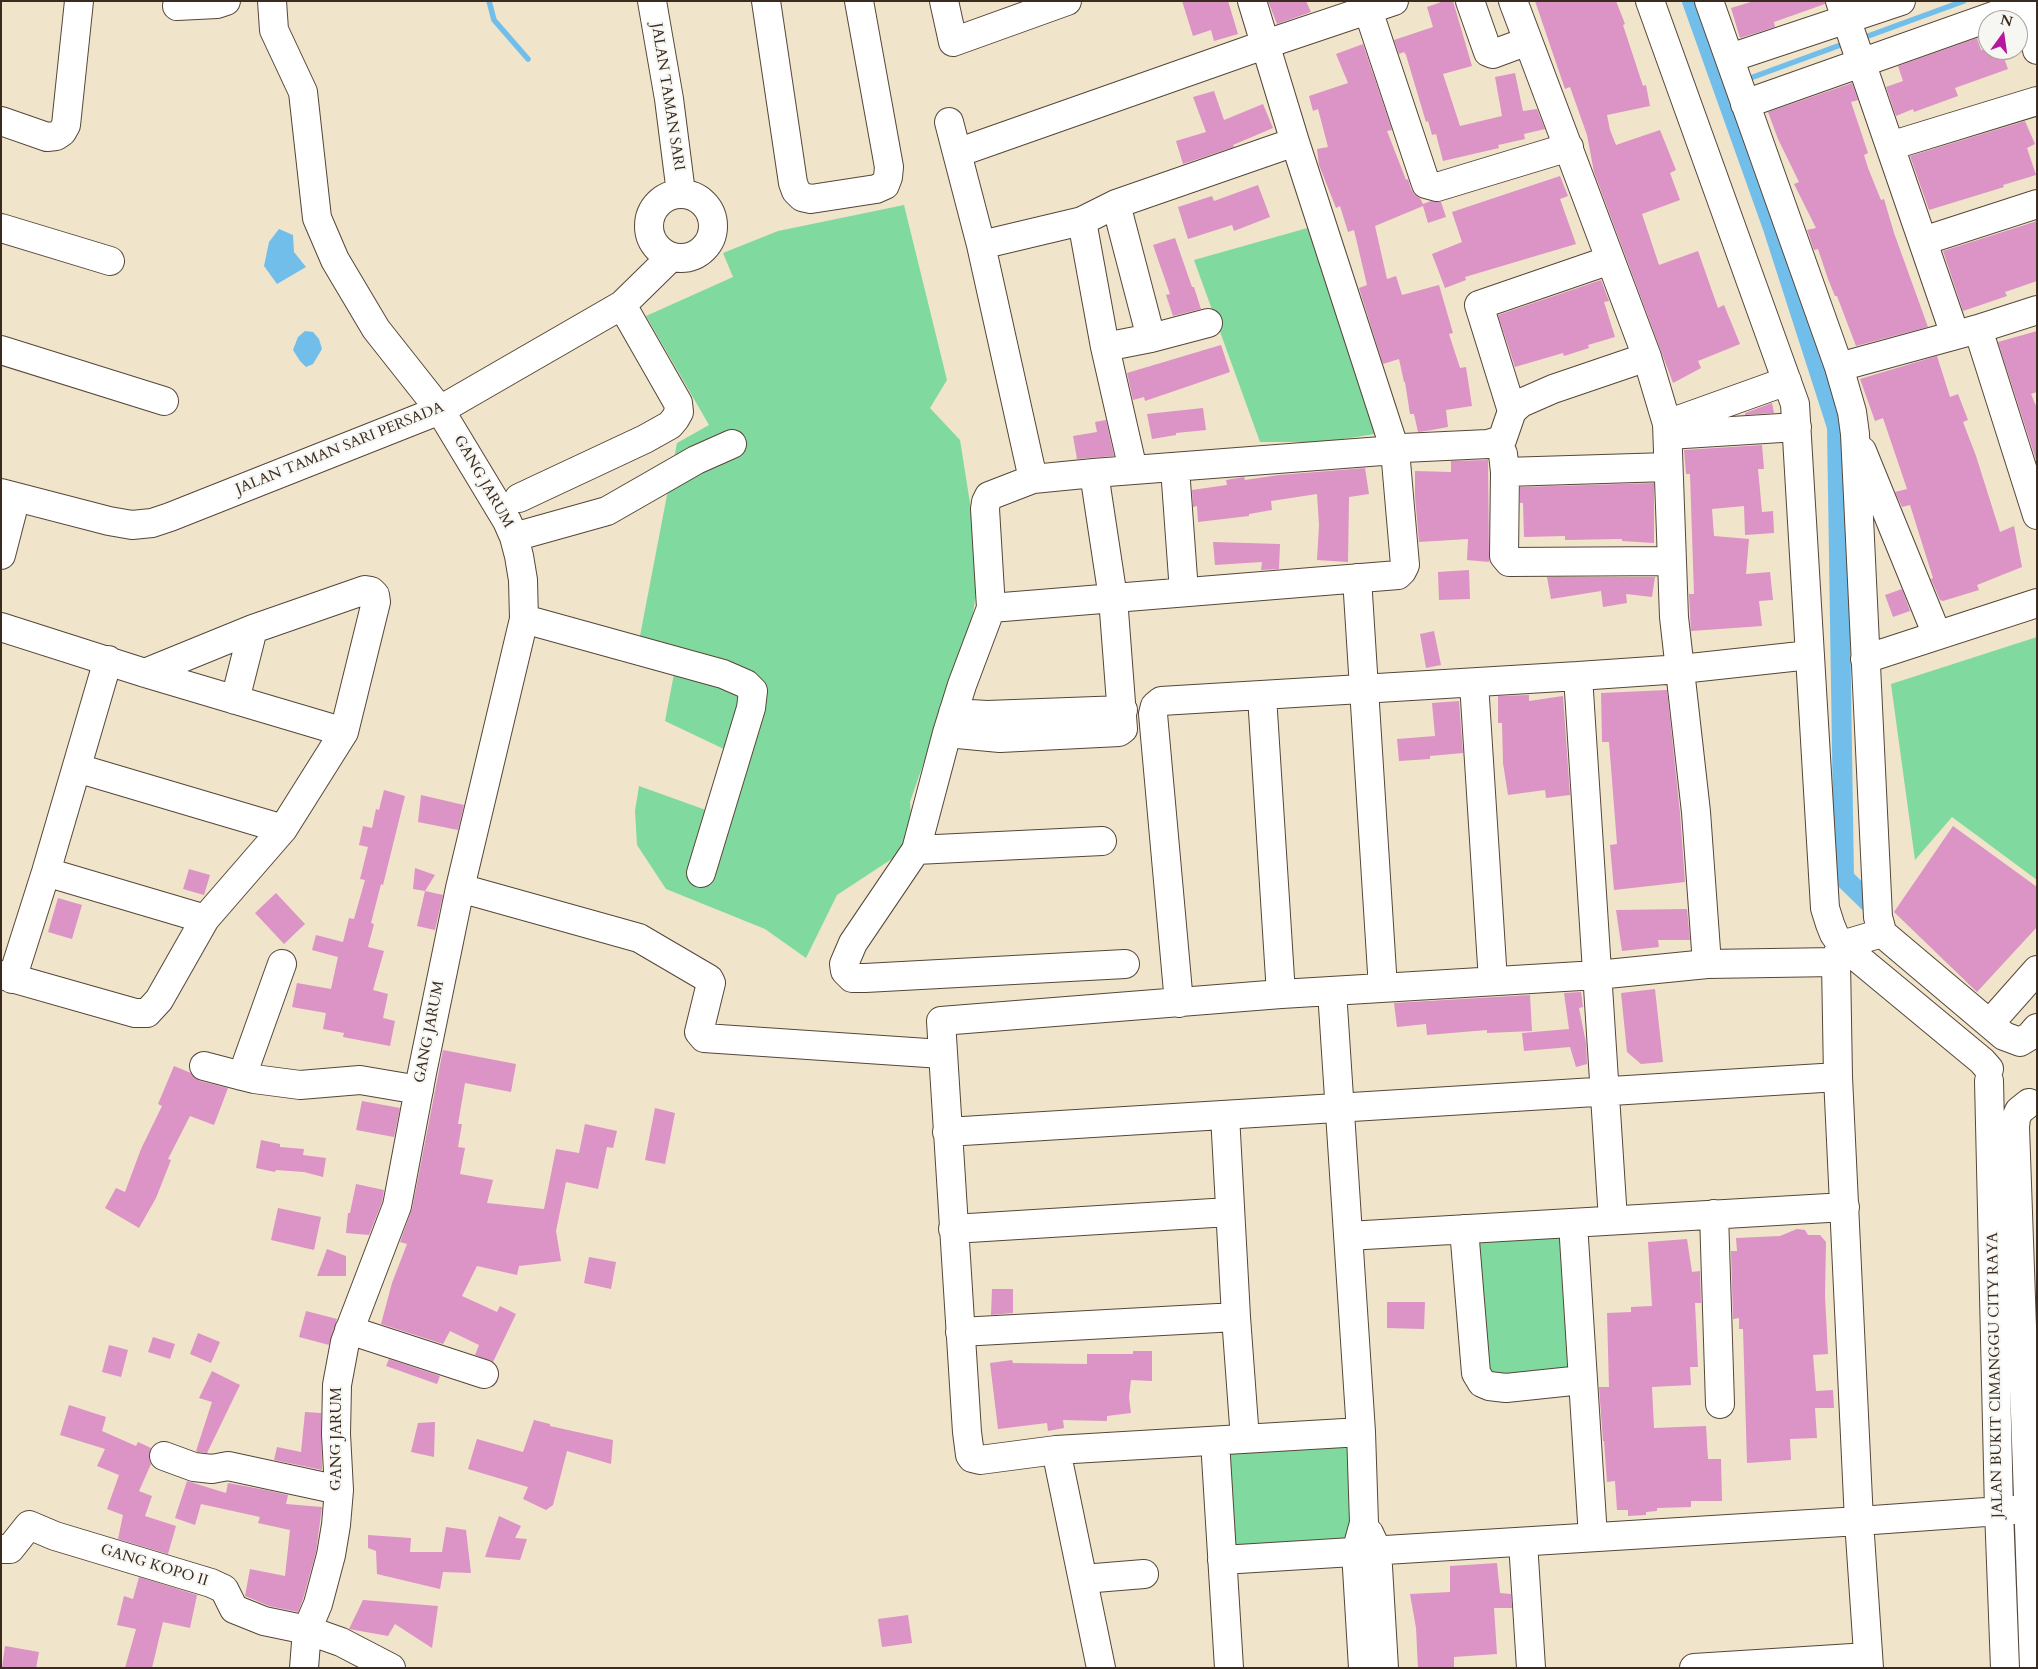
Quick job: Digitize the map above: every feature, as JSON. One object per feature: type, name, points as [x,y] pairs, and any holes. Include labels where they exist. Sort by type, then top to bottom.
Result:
[{"type":"street","points":[[1,121],[47,137],[56,136],[66,126],[78,1]]},
{"type":"street","points":[[177,6],[217,4],[226,1]]},
{"type":"street","name":"GANG JARUM","points":[[272,1],[274,30],[303,92],[317,218],[335,260],[376,329],[440,410],[498,506],[514,537],[523,580],[524,619],[460,888],[397,1206],[349,1330],[337,1385],[336,1434],[339,1490],[331,1555],[318,1604],[307,1630],[304,1668]]},
{"type":"street","name":"JALAN TAMAN SARI","points":[[652,1],[669,99],[681,194]]},
{"type":"street","points":[[766,1],[793,183],[796,191],[802,197],[811,199],[876,189],[884,185],[888,177],[889,167],[859,1]]},
{"type":"street","points":[[944,1],[953,42],[1067,1]]},
{"type":"street","points":[[991,608],[1398,575],[1405,565],[1395,450],[1295,142],[1252,1]]},
{"type":"street","points":[[957,153],[1266,44],[1366,6],[1394,1]]},
{"type":"street","points":[[1470,1],[1488,52],[1494,54],[1528,41]]},
{"type":"street","points":[[1513,1],[1647,357],[1667,430],[1674,617],[1696,812],[1707,964]]},
{"type":"street","points":[[1650,1],[1795,404],[1825,908],[1839,954],[1838,1077],[1859,1521],[1868,1663],[1694,1668]]},
{"type":"street","points":[[1709,1],[1839,366],[1852,412],[1855,434],[1879,916],[2004,1036],[2031,1039]]},
{"type":"street","points":[[1730,60],[1844,15],[1901,1]]},
{"type":"street","points":[[1744,101],[2032,3],[2037,50]]},
{"type":"street","points":[[1366,6],[1426,184],[1437,188],[1569,147]]},
{"type":"street","points":[[1844,15],[1923,241],[1967,332],[2037,515]]},
{"type":"street","points":[[1890,146],[2037,101]]},
{"type":"street","points":[[949,122],[981,245],[1033,479]]},
{"type":"street","points":[[981,245],[1082,221],[1116,204],[1286,145]]},
{"type":"street","points":[[670,195],[693,196],[704,202],[711,213],[714,225],[712,237],[705,248],[695,256],[683,259],[671,257],[653,243],[649,232],[652,210],[660,201],[670,195]]},
{"type":"street","points":[[1116,204],[1151,338]]},
{"type":"street","points":[[1923,241],[2037,204]]},
{"type":"street","points":[[1082,221],[1105,347],[1133,470]]},
{"type":"street","points":[[1,228],[110,261]]},
{"type":"street","name":"JALAN TAMAN SARI PERSADA","points":[[9,495],[109,521],[132,524],[152,523],[440,410],[622,305],[671,257]]},
{"type":"street","points":[[1512,411],[1479,305],[1610,260]]},
{"type":"street","points":[[519,498],[645,439],[670,425],[679,412],[678,403],[622,305]]},
{"type":"street","points":[[1839,366],[1967,332],[2037,310]]},
{"type":"street","points":[[1105,347],[1151,338],[1208,323]]},
{"type":"street","points":[[1,350],[164,401]]},
{"type":"street","points":[[1647,357],[1553,389],[1521,404],[1512,411],[1502,440],[1505,472],[1504,556],[1509,562],[1672,561]]},
{"type":"street","points":[[1667,430],[1787,381]]},
{"type":"street","points":[[1667,430],[1797,427]]},
{"type":"street","points":[[1855,434],[1937,635]]},
{"type":"street","points":[[1125,964],[865,978],[848,976],[844,971],[847,953],[916,850],[950,723],[991,608],[985,509],[986,502],[990,496],[1033,479],[1403,448],[1488,444],[1502,440]]},
{"type":"street","points":[[514,537],[607,511],[696,460],[732,444]]},
{"type":"street","points":[[1505,472],[1668,467]]},
{"type":"street","points":[[1175,468],[1184,592]]},
{"type":"street","points":[[950,723],[1000,738],[1119,732],[1124,726],[1113,598],[1094,473]]},
{"type":"street","points":[[1,555],[9,495]]},
{"type":"street","points":[[1357,578],[1383,988]]},
{"type":"street","points":[[108,660],[46,872],[7,977],[134,1013],[147,1013],[160,1000],[205,919],[283,829],[344,732],[376,602],[375,595],[371,591],[365,590],[253,630],[145,673]]},
{"type":"street","points":[[1865,658],[2037,603]]},
{"type":"street","points":[[524,619],[724,674],[746,684],[753,691],[751,708],[701,874]]},
{"type":"street","points":[[2,630],[108,660],[145,673],[344,732]]},
{"type":"street","points":[[235,700],[253,630]]},
{"type":"street","points":[[1179,1003],[1154,714],[1155,706],[1161,701],[1681,669],[1810,655]]},
{"type":"street","points":[[1578,676],[1613,1220]]},
{"type":"street","points":[[1474,683],[1493,981]]},
{"type":"street","points":[[1262,696],[1281,994]]},
{"type":"street","points":[[77,768],[283,829]]},
{"type":"street","points":[[916,850],[1102,841]]},
{"type":"street","points":[[46,872],[205,919]]},
{"type":"street","points":[[460,888],[639,938],[709,979],[711,983],[699,1032],[704,1038],[942,1054]]},
{"type":"street","points":[[1361,1432],[1056,1450],[980,1460],[970,1455],[960,1332],[941,1021],[1281,994],[1597,975],[1839,954],[1879,916]]},
{"type":"street","points":[[1839,954],[1982,1060],[1996,1095],[2004,1101],[2014,1104],[2033,1101]]},
{"type":"street","points":[[242,1076],[282,964]]},
{"type":"street","points":[[1990,1023],[2037,970]]},
{"type":"street","points":[[1332,991],[1361,1432],[1366,1551],[1384,1668]]},
{"type":"street","points":[[1989,1075],[1993,1056],[2000,1049],[2009,1044],[2031,1039]]},
{"type":"street","points":[[204,1066],[254,1079],[300,1085],[314,1086],[360,1080],[419,1090]]},
{"type":"street","name":"JALAN BUKIT CIMANGGU CITY RAYA","points":[[1989,1075],[1999,1510],[2005,1668]]},
{"type":"street","points":[[948,1132],[1605,1093],[1838,1077]]},
{"type":"street","name":"JALAN BUKIT CIMANGGU CITY RAYA","points":[[2033,1101],[2019,1111],[2015,1126],[2031,1392],[2028,1508],[2034,1668]]},
{"type":"street","points":[[1225,1116],[1229,1212],[1246,1439]]},
{"type":"street","points":[[1348,1236],[1845,1207]]},
{"type":"street","points":[[954,1229],[1229,1212]]},
{"type":"street","points":[[1714,1214],[1720,1404]]},
{"type":"street","points":[[1572,1223],[1593,1537]]},
{"type":"street","points":[[1464,1229],[1476,1373],[1482,1383],[1489,1386],[1506,1388],[1582,1380]]},
{"type":"street","points":[[960,1332],[1236,1316]]},
{"type":"street","points":[[349,1330],[484,1374]]},
{"type":"street","points":[[1215,1441],[1229,1668]]},
{"type":"street","points":[[1056,1450],[1101,1668]]},
{"type":"street","points":[[164,1456],[194,1467],[212,1469],[228,1466],[339,1490]]},
{"type":"street","points":[[1222,1560],[1859,1521],[2028,1508]]},
{"type":"street","name":"GANG KOPO II","points":[[1,1549],[10,1549],[29,1525],[55,1536],[211,1583],[224,1589],[234,1609],[264,1621],[307,1630]]},
{"type":"street","points":[[1523,1542],[1531,1668]]},
{"type":"street","points":[[1363,1668],[1366,1551]]},
{"type":"street","points":[[1083,1578],[1144,1574]]},
{"type":"street","points":[[307,1630],[342,1642],[391,1668]]},
{"type":"green space","points":[[904,205],[947,380],[930,408],[960,440],[980,566],[971,627],[910,802],[913,845],[837,895],[806,958],[765,929],[666,889],[637,845],[635,811],[639,786],[717,814],[728,751],[665,721],[677,658],[639,641],[677,443],[709,425],[646,316],[733,277],[723,253],[778,231]]},
{"type":"green space","points":[[1311,227],[1381,433],[1325,442],[1260,442],[1194,260]]},
{"type":"green space","points":[[2037,637],[2037,880],[1952,817],[1915,860],[1891,684]]},
{"type":"green space","points":[[1564,1237],[1574,1374],[1486,1380],[1474,1243]]},
{"type":"green space","points":[[1348,1442],[1354,1541],[1230,1551],[1222,1449]]},
{"type":"water","points":[[279,229],[293,235],[294,252],[306,267],[277,284],[264,266],[269,242]]},
{"type":"water","points":[[305,331],[313,332],[319,339],[322,349],[313,364],[306,367],[293,350],[298,337]]},
{"type":"building","points":[[1182,1],[1228,1],[1238,34],[1214,41],[1211,30],[1193,36]]},
{"type":"building","points":[[1268,1],[1306,1],[1311,12],[1277,24]]},
{"type":"building","points":[[1444,1],[1453,1],[1472,66],[1443,74],[1460,126],[1502,116],[1495,77],[1515,73],[1523,111],[1537,109],[1545,129],[1524,134],[1525,139],[1498,145],[1499,148],[1443,161],[1436,134],[1432,135],[1428,121],[1426,122],[1406,55],[1404,52],[1399,54],[1394,40],[1433,27],[1427,7]]},
{"type":"building","points":[[1535,1],[1616,1],[1625,24],[1623,25],[1643,86],[1646,85],[1650,106],[1607,115],[1610,130],[1616,145],[1660,130],[1676,170],[1670,173],[1680,200],[1642,214],[1659,265],[1698,251],[1718,308],[1724,305],[1740,344],[1698,361],[1701,368],[1673,383],[1594,172],[1587,135],[1570,87],[1565,89]]},
{"type":"building","points":[[1754,1],[1825,1],[1825,4],[1774,22],[1775,27],[1740,38],[1731,8]]},
{"type":"building","points":[[1977,38],[1978,60],[2005,60],[2008,69],[1955,88],[1958,96],[1914,112],[1913,109],[1896,116],[1886,87],[1903,81],[1898,66]]},
{"type":"building","points":[[1363,44],[1392,130],[1387,131],[1406,180],[1408,179],[1411,189],[1423,204],[1431,201],[1441,202],[1446,217],[1428,223],[1423,206],[1375,226],[1387,279],[1396,276],[1402,295],[1439,285],[1453,333],[1449,334],[1460,368],[1466,367],[1472,406],[1446,410],[1448,427],[1418,432],[1414,414],[1410,414],[1399,359],[1383,364],[1359,288],[1367,285],[1354,230],[1348,232],[1340,206],[1336,208],[1319,165],[1317,149],[1328,147],[1318,109],[1313,111],[1309,96],[1348,83],[1336,54]]},
{"type":"building","points":[[1852,83],[1858,100],[1851,102],[1868,153],[1864,155],[1868,168],[1881,200],[1884,199],[1894,233],[1928,327],[1856,346],[1837,296],[1835,296],[1828,279],[1818,249],[1814,250],[1807,230],[1816,228],[1794,184],[1799,182],[1778,139],[1768,112]]},
{"type":"building","points":[[1214,91],[1224,120],[1263,104],[1273,128],[1233,145],[1234,147],[1183,164],[1176,141],[1206,132],[1193,97]]},
{"type":"building","points":[[2025,121],[2035,144],[2027,148],[2036,175],[1929,210],[1910,156]]},
{"type":"building","points":[[1560,176],[1568,196],[1560,199],[1576,244],[1465,277],[1466,280],[1445,288],[1432,254],[1462,242],[1452,212]]},
{"type":"building","points":[[1258,185],[1270,217],[1234,231],[1232,225],[1188,239],[1178,207],[1212,196],[1214,201]]},
{"type":"building","points":[[2037,221],[2037,281],[2005,292],[2007,296],[1963,311],[1943,251]]},
{"type":"building","points":[[1175,238],[1201,309],[1173,316],[1166,295],[1170,294],[1153,245]]},
{"type":"building","points":[[1601,280],[1609,301],[1604,302],[1615,337],[1588,345],[1589,348],[1564,356],[1563,353],[1515,367],[1498,315]]},
{"type":"building","points":[[2037,331],[2037,392],[2031,394],[2037,408],[2037,463],[1998,342]]},
{"type":"building","points":[[1221,345],[1230,372],[1145,401],[1144,397],[1133,400],[1127,373]]},
{"type":"building","points":[[1937,356],[1950,397],[1958,394],[1968,420],[1963,422],[2000,532],[2014,526],[2022,567],[1977,585],[1979,590],[1943,601],[1940,600],[1931,579],[1933,578],[1910,505],[1902,507],[1895,492],[1907,489],[1883,418],[1875,421],[1860,379]]},
{"type":"building","points":[[1772,403],[1774,413],[1745,415],[1745,413]]},
{"type":"building","points":[[1203,408],[1206,430],[1176,433],[1176,435],[1152,439],[1147,414]]},
{"type":"building","points":[[1106,420],[1114,456],[1077,459],[1073,436],[1097,432],[1095,422]]},
{"type":"building","points":[[1762,445],[1764,469],[1758,469],[1762,512],[1773,511],[1774,533],[1745,535],[1744,506],[1712,509],[1714,536],[1749,539],[1746,574],[1770,572],[1773,600],[1759,601],[1762,626],[1691,631],[1689,594],[1694,594],[1690,474],[1686,474],[1684,450]]},
{"type":"building","points":[[1488,460],[1489,562],[1467,560],[1468,539],[1419,542],[1415,471],[1451,472],[1451,461]]},
{"type":"building","points":[[1365,468],[1369,494],[1349,497],[1348,562],[1317,560],[1319,525],[1317,494],[1271,501],[1272,510],[1249,514],[1249,516],[1198,522],[1197,506],[1193,507],[1192,490],[1227,485],[1226,480],[1244,477],[1245,480],[1279,475]]},
{"type":"building","points":[[1654,483],[1654,543],[1622,541],[1622,539],[1565,540],[1565,536],[1524,537],[1523,503],[1520,503],[1520,487]]},
{"type":"building","points":[[1213,542],[1280,544],[1279,569],[1261,570],[1262,562],[1215,565]]},
{"type":"building","points":[[1469,570],[1470,599],[1439,600],[1438,572]]},
{"type":"building","points":[[1547,577],[1655,577],[1652,597],[1626,594],[1627,603],[1603,607],[1601,591],[1551,599]]},
{"type":"building","points":[[1902,589],[1910,611],[1893,617],[1885,595]]},
{"type":"building","points":[[1434,631],[1441,665],[1426,668],[1420,634]]},
{"type":"building","points":[[1667,690],[1685,882],[1614,890],[1610,845],[1617,844],[1609,742],[1602,742],[1601,693]]},
{"type":"building","points":[[1529,695],[1529,701],[1563,696],[1570,795],[1546,798],[1545,790],[1508,795],[1503,763],[1502,723],[1498,723],[1498,696]]},
{"type":"building","points":[[1459,701],[1463,753],[1430,756],[1430,759],[1399,761],[1397,739],[1435,736],[1432,703]]},
{"type":"building","points":[[384,790],[405,796],[383,885],[381,884],[371,923],[374,924],[368,947],[384,951],[373,990],[388,994],[383,1018],[395,1021],[390,1046],[343,1037],[344,1033],[323,1029],[326,1013],[292,1007],[297,983],[331,989],[338,957],[312,950],[316,935],[343,942],[349,918],[354,919],[365,880],[360,879],[368,847],[359,845],[363,826],[372,828],[376,809],[379,810]]},
{"type":"building","points":[[421,795],[464,805],[458,830],[418,822]]},
{"type":"building","points":[[1953,826],[2037,887],[2037,927],[1977,992],[1894,912]]},
{"type":"building","points":[[415,868],[435,875],[425,891],[413,889]]},
{"type":"building","points":[[189,869],[210,875],[204,895],[183,889]]},
{"type":"building","points":[[425,891],[443,895],[435,930],[417,926]]},
{"type":"building","points":[[276,893],[305,924],[284,944],[255,913]]},
{"type":"building","points":[[58,898],[82,905],[72,939],[48,932]]},
{"type":"building","points":[[1687,909],[1690,940],[1658,940],[1659,947],[1622,951],[1616,910]]},
{"type":"building","points":[[1655,989],[1663,1062],[1641,1064],[1627,1052],[1621,993]]},
{"type":"building","points":[[1581,992],[1583,1007],[1579,1008],[1586,1043],[1587,1064],[1576,1067],[1570,1047],[1524,1051],[1522,1033],[1569,1029],[1564,993]]},
{"type":"building","points":[[1530,995],[1532,1031],[1487,1033],[1487,1030],[1427,1035],[1426,1024],[1397,1027],[1394,1003]]},
{"type":"building","points":[[443,1050],[516,1064],[511,1092],[465,1083],[458,1124],[462,1124],[458,1147],[465,1148],[460,1174],[493,1180],[487,1203],[544,1209],[556,1149],[579,1153],[585,1124],[617,1131],[613,1148],[607,1147],[598,1189],[566,1182],[556,1231],[561,1261],[519,1266],[517,1275],[477,1266],[462,1296],[497,1312],[500,1306],[516,1314],[493,1362],[475,1355],[479,1345],[450,1331],[443,1344],[381,1324],[392,1283],[407,1244],[400,1242],[412,1209]]},
{"type":"building","points":[[174,1066],[191,1073],[200,1081],[228,1088],[214,1125],[190,1116],[168,1159],[171,1160],[156,1198],[139,1228],[105,1208],[116,1188],[125,1192],[141,1149],[162,1106],[158,1104]]},
{"type":"building","points":[[362,1101],[400,1108],[394,1137],[356,1130]]},
{"type":"building","points":[[655,1108],[675,1113],[665,1164],[645,1160]]},
{"type":"building","points":[[261,1140],[280,1144],[280,1147],[304,1149],[303,1155],[326,1158],[323,1177],[304,1172],[276,1170],[275,1172],[256,1168]]},
{"type":"building","points":[[356,1184],[384,1190],[382,1202],[369,1235],[346,1233],[348,1213],[350,1213]]},
{"type":"building","points":[[278,1208],[321,1217],[314,1250],[271,1240]]},
{"type":"building","points":[[1797,1229],[1805,1230],[1808,1235],[1820,1235],[1826,1242],[1825,1296],[1828,1354],[1813,1355],[1816,1391],[1833,1390],[1834,1408],[1815,1408],[1817,1438],[1790,1439],[1791,1460],[1747,1463],[1743,1329],[1739,1329],[1739,1318],[1733,1319],[1731,1251],[1737,1251],[1736,1238],[1780,1236]]},
{"type":"building","points":[[1687,1239],[1692,1272],[1700,1271],[1701,1303],[1695,1303],[1698,1367],[1690,1367],[1691,1385],[1652,1387],[1654,1428],[1706,1426],[1708,1459],[1721,1459],[1722,1501],[1691,1501],[1691,1507],[1657,1508],[1657,1511],[1646,1512],[1646,1515],[1628,1516],[1628,1510],[1617,1510],[1615,1481],[1607,1482],[1599,1387],[1609,1387],[1607,1313],[1631,1312],[1631,1307],[1652,1306],[1648,1242]]},
{"type":"building","points":[[327,1249],[346,1256],[346,1276],[317,1276]]},
{"type":"building","points":[[589,1257],[616,1262],[611,1289],[584,1283]]},
{"type":"building","points":[[992,1289],[1013,1289],[1013,1313],[991,1315]]},
{"type":"building","points":[[1387,1302],[1425,1302],[1424,1329],[1387,1328]]},
{"type":"building","points":[[306,1311],[337,1319],[329,1345],[299,1337]]},
{"type":"building","points":[[198,1333],[220,1342],[211,1363],[190,1354]]},
{"type":"building","points":[[153,1337],[175,1344],[170,1359],[148,1352]]},
{"type":"building","points":[[109,1345],[128,1350],[121,1377],[102,1372]]},
{"type":"building","points":[[1133,1351],[1152,1351],[1152,1381],[1131,1380],[1129,1397],[1131,1413],[1107,1416],[1107,1421],[1063,1420],[1064,1428],[1048,1431],[1047,1423],[998,1429],[990,1363],[1012,1360],[1013,1363],[1087,1364],[1087,1354],[1133,1354]]},
{"type":"building","points":[[389,1359],[440,1376],[437,1384],[386,1366]]},
{"type":"building","points":[[212,1371],[240,1385],[207,1453],[198,1452],[196,1451],[212,1402],[199,1398]]},
{"type":"building","points":[[69,1405],[106,1417],[102,1431],[136,1446],[138,1442],[151,1448],[149,1458],[151,1464],[139,1491],[152,1496],[145,1516],[176,1526],[168,1554],[118,1539],[123,1515],[107,1509],[119,1475],[97,1466],[105,1449],[60,1435]]},
{"type":"building","points":[[305,1412],[321,1413],[322,1470],[274,1460],[277,1447],[301,1452]]},
{"type":"building","points":[[534,1420],[550,1424],[550,1426],[613,1440],[611,1464],[567,1451],[553,1505],[546,1510],[523,1499],[528,1487],[468,1469],[477,1439],[523,1452]]},
{"type":"building","points":[[435,1422],[434,1457],[411,1452],[418,1423]]},
{"type":"building","points":[[187,1481],[226,1493],[228,1483],[266,1490],[288,1495],[286,1504],[322,1507],[316,1552],[298,1612],[269,1606],[245,1596],[250,1569],[285,1576],[290,1530],[258,1523],[260,1517],[201,1504],[195,1525],[175,1518]]},
{"type":"building","points":[[499,1516],[521,1526],[515,1538],[527,1539],[520,1560],[485,1557]]},
{"type":"building","points":[[446,1527],[466,1530],[471,1573],[443,1572],[440,1589],[377,1574],[376,1551],[368,1548],[368,1535],[411,1538],[410,1552],[442,1552]]},
{"type":"building","points":[[1497,1563],[1500,1593],[1511,1594],[1512,1608],[1494,1608],[1497,1654],[1454,1657],[1454,1668],[1418,1668],[1416,1628],[1410,1594],[1450,1592],[1450,1566]]},
{"type":"building","points":[[139,1577],[197,1595],[190,1628],[163,1622],[152,1668],[125,1668],[136,1629],[117,1625],[124,1596],[133,1599]]},
{"type":"building","points":[[363,1600],[438,1606],[432,1648],[395,1624],[388,1636],[349,1629]]},
{"type":"building","points":[[908,1615],[912,1643],[882,1647],[878,1619]]},
{"type":"building","points":[[5,1646],[39,1652],[36,1668],[2,1668]]},
{"type":"waterway","points":[[489,1],[494,20],[528,59]]},
{"type":"waterway","points":[[1692,1],[1773,228],[1837,427],[1844,878],[1882,915]]},
{"type":"waterway","points":[[1860,39],[1964,1]]},
{"type":"waterway","points":[[1745,80],[1846,43]]}]
